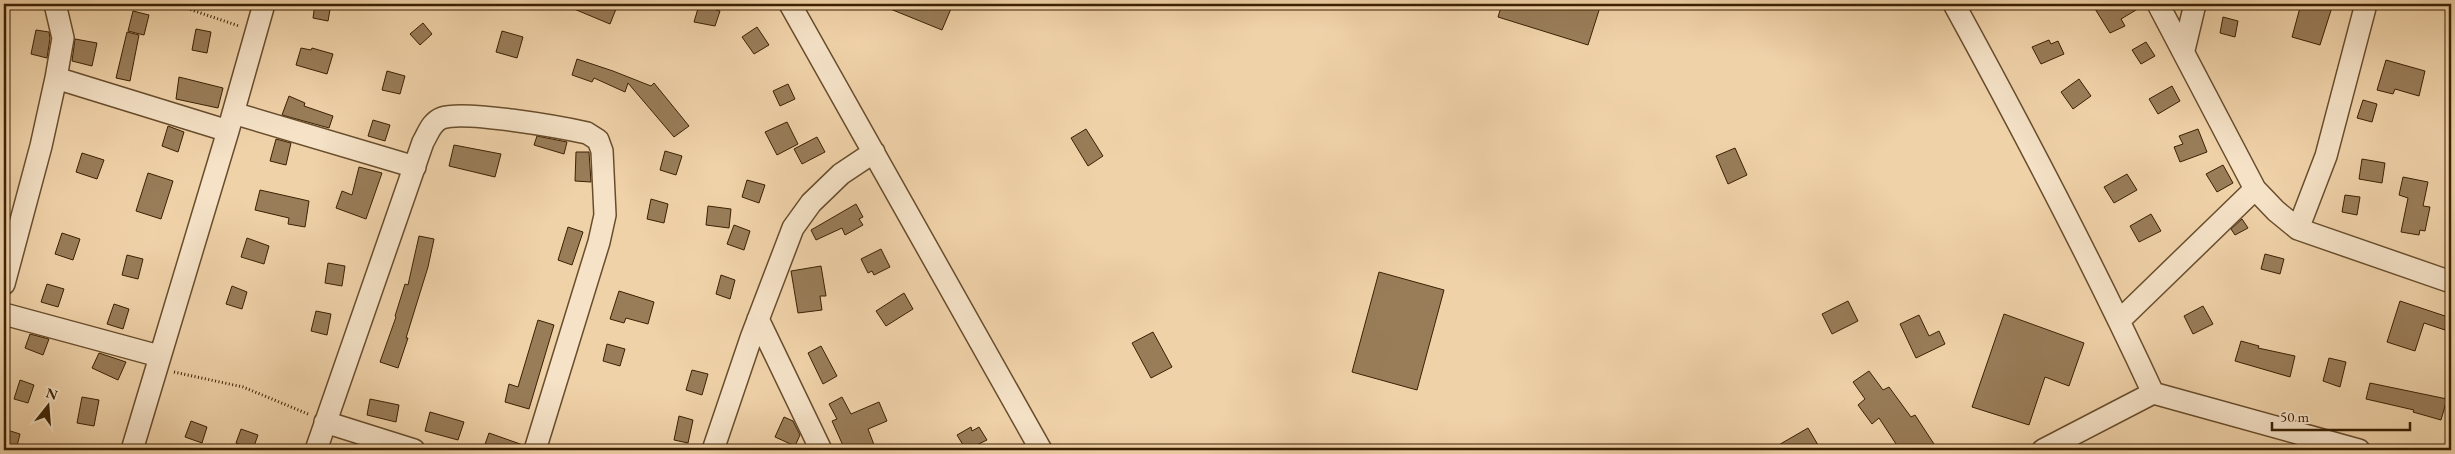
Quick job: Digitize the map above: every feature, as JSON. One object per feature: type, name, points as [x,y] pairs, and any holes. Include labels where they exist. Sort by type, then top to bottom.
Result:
[{"type":"street","points":[[4,284],[41,146],[56,78],[63,38],[56,4]]},
{"type":"street","points":[[132,450],[264,4]]},
{"type":"street","points":[[790,4],[1041,450]]},
{"type":"street","points":[[1954,4],[2006,99],[2120,320],[2153,393]]},
{"type":"street","points":[[2158,4],[2256,189],[2276,211],[2298,229],[2451,282]]},
{"type":"street","points":[[2184,50],[2195,4]]},
{"type":"street","points":[[2298,229],[2326,156],[2366,4]]},
{"type":"street","points":[[56,78],[415,167]]},
{"type":"street","points":[[316,450],[415,167],[432,125],[441,118],[488,118],[587,133],[598,140],[602,151],[605,215],[594,264],[535,450]]},
{"type":"street","points":[[713,450],[758,318],[780,259],[798,222],[811,203],[841,174],[874,152]]},
{"type":"street","points":[[2120,320],[2256,189]]},
{"type":"street","points":[[4,314],[158,362]]},
{"type":"street","points":[[758,318],[822,450]]},
{"type":"street","points":[[2043,450],[2153,393],[2358,450]]},
{"type":"street","points":[[325,422],[414,450]]},
{"type":"path","points":[[174,4],[256,31]]},
{"type":"path","points":[[158,362],[243,387],[325,422]]},
{"type":"building","points":[[315,4],[331,4],[328,21],[313,18]]},
{"type":"building","points":[[562,4],[618,4],[610,24]]},
{"type":"building","points":[[878,4],[953,4],[942,30]]},
{"type":"building","points":[[1502,4],[1601,4],[1588,45],[1498,17]]},
{"type":"building","points":[[2092,4],[2146,4],[2121,19],[2125,26],[2110,33]]},
{"type":"building","points":[[2301,4],[2333,4],[2320,45],[2292,37]]},
{"type":"building","points":[[699,5],[720,11],[715,26],[694,22]]},
{"type":"building","points":[[133,11],[149,15],[144,35],[128,31]]},
{"type":"building","points":[[2223,17],[2238,21],[2235,37],[2220,33]]},
{"type":"building","points":[[423,23],[432,34],[420,45],[410,34]]},
{"type":"building","points":[[757,27],[769,45],[754,54],[742,37]]},
{"type":"building","points":[[196,29],[211,32],[207,53],[192,50]]},
{"type":"building","points":[[36,30],[49,32],[47,58],[31,54]]},
{"type":"building","points":[[502,31],[523,37],[517,58],[496,52]]},
{"type":"building","points":[[127,32],[139,35],[130,81],[116,78]]},
{"type":"building","points":[[75,39],[97,43],[92,66],[72,61]]},
{"type":"building","points":[[2049,40],[2051,44],[2058,41],[2064,54],[2041,64],[2032,47]]},
{"type":"building","points":[[2146,42],[2155,56],[2141,64],[2132,50]]},
{"type":"building","points":[[301,48],[311,50],[312,48],[333,54],[327,74],[296,65]]},
{"type":"building","points":[[577,59],[651,86],[654,83],[689,126],[674,137],[628,83],[625,92],[594,78],[592,82],[572,75]]},
{"type":"building","points":[[2386,60],[2425,71],[2419,96],[2395,89],[2393,94],[2377,90]]},
{"type":"building","points":[[387,71],[405,76],[400,94],[382,90]]},
{"type":"building","points":[[179,77],[223,88],[218,108],[176,99]]},
{"type":"building","points":[[2079,79],[2091,96],[2073,109],[2061,92]]},
{"type":"building","points":[[788,84],[795,99],[780,106],[773,91]]},
{"type":"building","points":[[2172,86],[2180,101],[2158,114],[2149,99]]},
{"type":"building","points":[[289,96],[305,103],[304,106],[333,116],[329,128],[282,115]]},
{"type":"building","points":[[2363,100],[2377,104],[2372,122],[2357,118]]},
{"type":"building","points":[[373,120],[390,125],[385,141],[368,136]]},
{"type":"building","points":[[787,122],[798,144],[777,155],[765,132]]},
{"type":"building","points":[[168,126],[184,132],[178,152],[162,146]]},
{"type":"building","points":[[1086,129],[1103,156],[1088,166],[1071,138]]},
{"type":"building","points":[[2198,129],[2207,152],[2180,162],[2174,147],[2183,144],[2179,136]]},
{"type":"building","points":[[537,136],[567,142],[564,154],[534,145]]},
{"type":"building","points":[[817,137],[825,152],[802,164],[794,149]]},
{"type":"building","points":[[276,139],[291,143],[286,165],[270,161]]},
{"type":"building","points":[[454,145],[501,154],[495,177],[449,166]]},
{"type":"building","points":[[1735,148],[1747,175],[1728,184],[1716,156]]},
{"type":"building","points":[[665,151],[682,156],[676,175],[660,170]]},
{"type":"building","points":[[576,152],[589,152],[591,182],[575,181]]},
{"type":"building","points":[[82,153],[104,160],[97,179],[76,172]]},
{"type":"building","points":[[2362,159],[2385,163],[2382,183],[2359,179]]},
{"type":"building","points":[[2223,165],[2233,183],[2217,192],[2206,174]]},
{"type":"building","points":[[359,167],[382,173],[366,219],[336,208],[342,191],[352,195]]},
{"type":"building","points":[[148,173],[173,181],[161,219],[136,211]]},
{"type":"building","points":[[2127,174],[2137,190],[2114,203],[2104,187]]},
{"type":"building","points":[[2403,177],[2428,182],[2423,206],[2430,207],[2425,231],[2420,230],[2419,235],[2401,232],[2408,198],[2399,195]]},
{"type":"building","points":[[747,180],[765,185],[759,203],[742,197]]},
{"type":"building","points":[[260,190],[309,201],[305,227],[288,224],[289,218],[255,210]]},
{"type":"building","points":[[2345,195],[2360,197],[2357,215],[2342,212]]},
{"type":"building","points":[[651,199],[668,204],[664,223],[647,219]]},
{"type":"building","points":[[856,204],[863,217],[859,219],[863,225],[845,235],[842,228],[816,240],[811,230]]},
{"type":"building","points":[[708,206],[731,209],[729,228],[706,225]]},
{"type":"building","points":[[2151,214],[2161,231],[2139,242],[2130,226]]},
{"type":"building","points":[[2242,219],[2248,228],[2235,235],[2231,229]]},
{"type":"building","points":[[734,225],[750,231],[744,250],[727,244]]},
{"type":"building","points":[[568,227],[583,232],[572,265],[558,260]]},
{"type":"building","points":[[62,233],[80,239],[73,260],[55,254]]},
{"type":"building","points":[[419,236],[434,239],[428,267],[398,368],[380,362],[396,317],[405,284],[408,285]]},
{"type":"building","points":[[247,238],[269,246],[264,264],[241,257]]},
{"type":"building","points":[[881,249],[890,267],[874,275],[872,271],[868,273],[861,259]]},
{"type":"building","points":[[2265,254],[2284,259],[2280,274],[2261,269]]},
{"type":"building","points":[[127,255],[143,259],[138,279],[122,275]]},
{"type":"building","points":[[328,263],[345,266],[342,286],[325,283]]},
{"type":"building","points":[[821,266],[826,296],[820,296],[822,310],[798,313],[791,271]]},
{"type":"building","points":[[1379,272],[1444,290],[1417,390],[1352,372]]},
{"type":"building","points":[[721,275],[735,280],[730,299],[716,294]]},
{"type":"building","points":[[47,284],[64,289],[58,307],[41,302]]},
{"type":"building","points":[[232,286],[247,292],[242,309],[226,304]]},
{"type":"building","points":[[619,291],[654,302],[648,324],[626,318],[624,323],[610,319]]},
{"type":"building","points":[[904,293],[913,309],[886,326],[876,311]]},
{"type":"building","points":[[1848,301],[1858,321],[1832,334],[1822,314]]},
{"type":"building","points":[[2400,301],[2451,318],[2451,332],[2424,323],[2415,351],[2387,342]]},
{"type":"building","points":[[114,304],[129,309],[123,329],[107,324]]},
{"type":"building","points":[[2203,306],[2213,324],[2193,334],[2184,316]]},
{"type":"building","points":[[316,311],[331,314],[327,335],[311,331]]},
{"type":"building","points":[[2004,314],[2084,343],[2069,386],[2045,377],[2029,425],[1972,407]]},
{"type":"building","points":[[1919,315],[1929,336],[1939,331],[1945,344],[1916,358],[1900,324]]},
{"type":"building","points":[[538,320],[554,325],[529,409],[505,402],[509,384],[518,387]]},
{"type":"building","points":[[1153,332],[1172,367],[1151,378],[1132,343]]},
{"type":"building","points":[[30,334],[49,339],[43,355],[25,348]]},
{"type":"building","points":[[2241,341],[2259,346],[2258,348],[2295,356],[2290,377],[2235,361]]},
{"type":"building","points":[[607,344],[625,349],[620,366],[603,361]]},
{"type":"building","points":[[821,346],[837,376],[823,384],[808,353]]},
{"type":"building","points":[[99,353],[126,362],[118,380],[92,368]]},
{"type":"building","points":[[2329,358],[2346,362],[2340,387],[2323,381]]},
{"type":"building","points":[[692,370],[708,374],[702,395],[686,390]]},
{"type":"building","points":[[1869,371],[1883,390],[1889,387],[1911,417],[1915,415],[1934,444],[1924,450],[1900,450],[1879,418],[1872,424],[1858,405],[1865,399],[1853,382]]},
{"type":"building","points":[[20,380],[34,385],[28,403],[14,399]]},
{"type":"building","points":[[2370,383],[2447,399],[2441,420],[2413,412],[2414,410],[2366,399]]},
{"type":"building","points":[[82,397],[99,400],[94,426],[77,423]]},
{"type":"building","points":[[842,397],[851,414],[879,402],[887,421],[868,429],[876,450],[845,450],[832,421],[837,419],[829,404]]},
{"type":"building","points":[[370,399],[399,405],[396,422],[367,415]]},
{"type":"building","points":[[430,412],[464,422],[458,440],[425,431]]},
{"type":"building","points":[[679,416],[693,420],[688,443],[674,440]]},
{"type":"building","points":[[784,417],[793,421],[800,435],[795,446],[775,437]]},
{"type":"building","points":[[191,421],[207,427],[202,443],[185,437]]},
{"type":"building","points":[[971,427],[972,431],[979,427],[987,440],[966,450],[957,435]]},
{"type":"building","points":[[1808,428],[1821,450],[1770,450]]},
{"type":"building","points":[[4,429],[20,434],[16,450],[4,450]]},
{"type":"building","points":[[241,429],[258,435],[253,449],[236,443]]},
{"type":"building","points":[[489,433],[523,445],[523,450],[483,450]]}]
